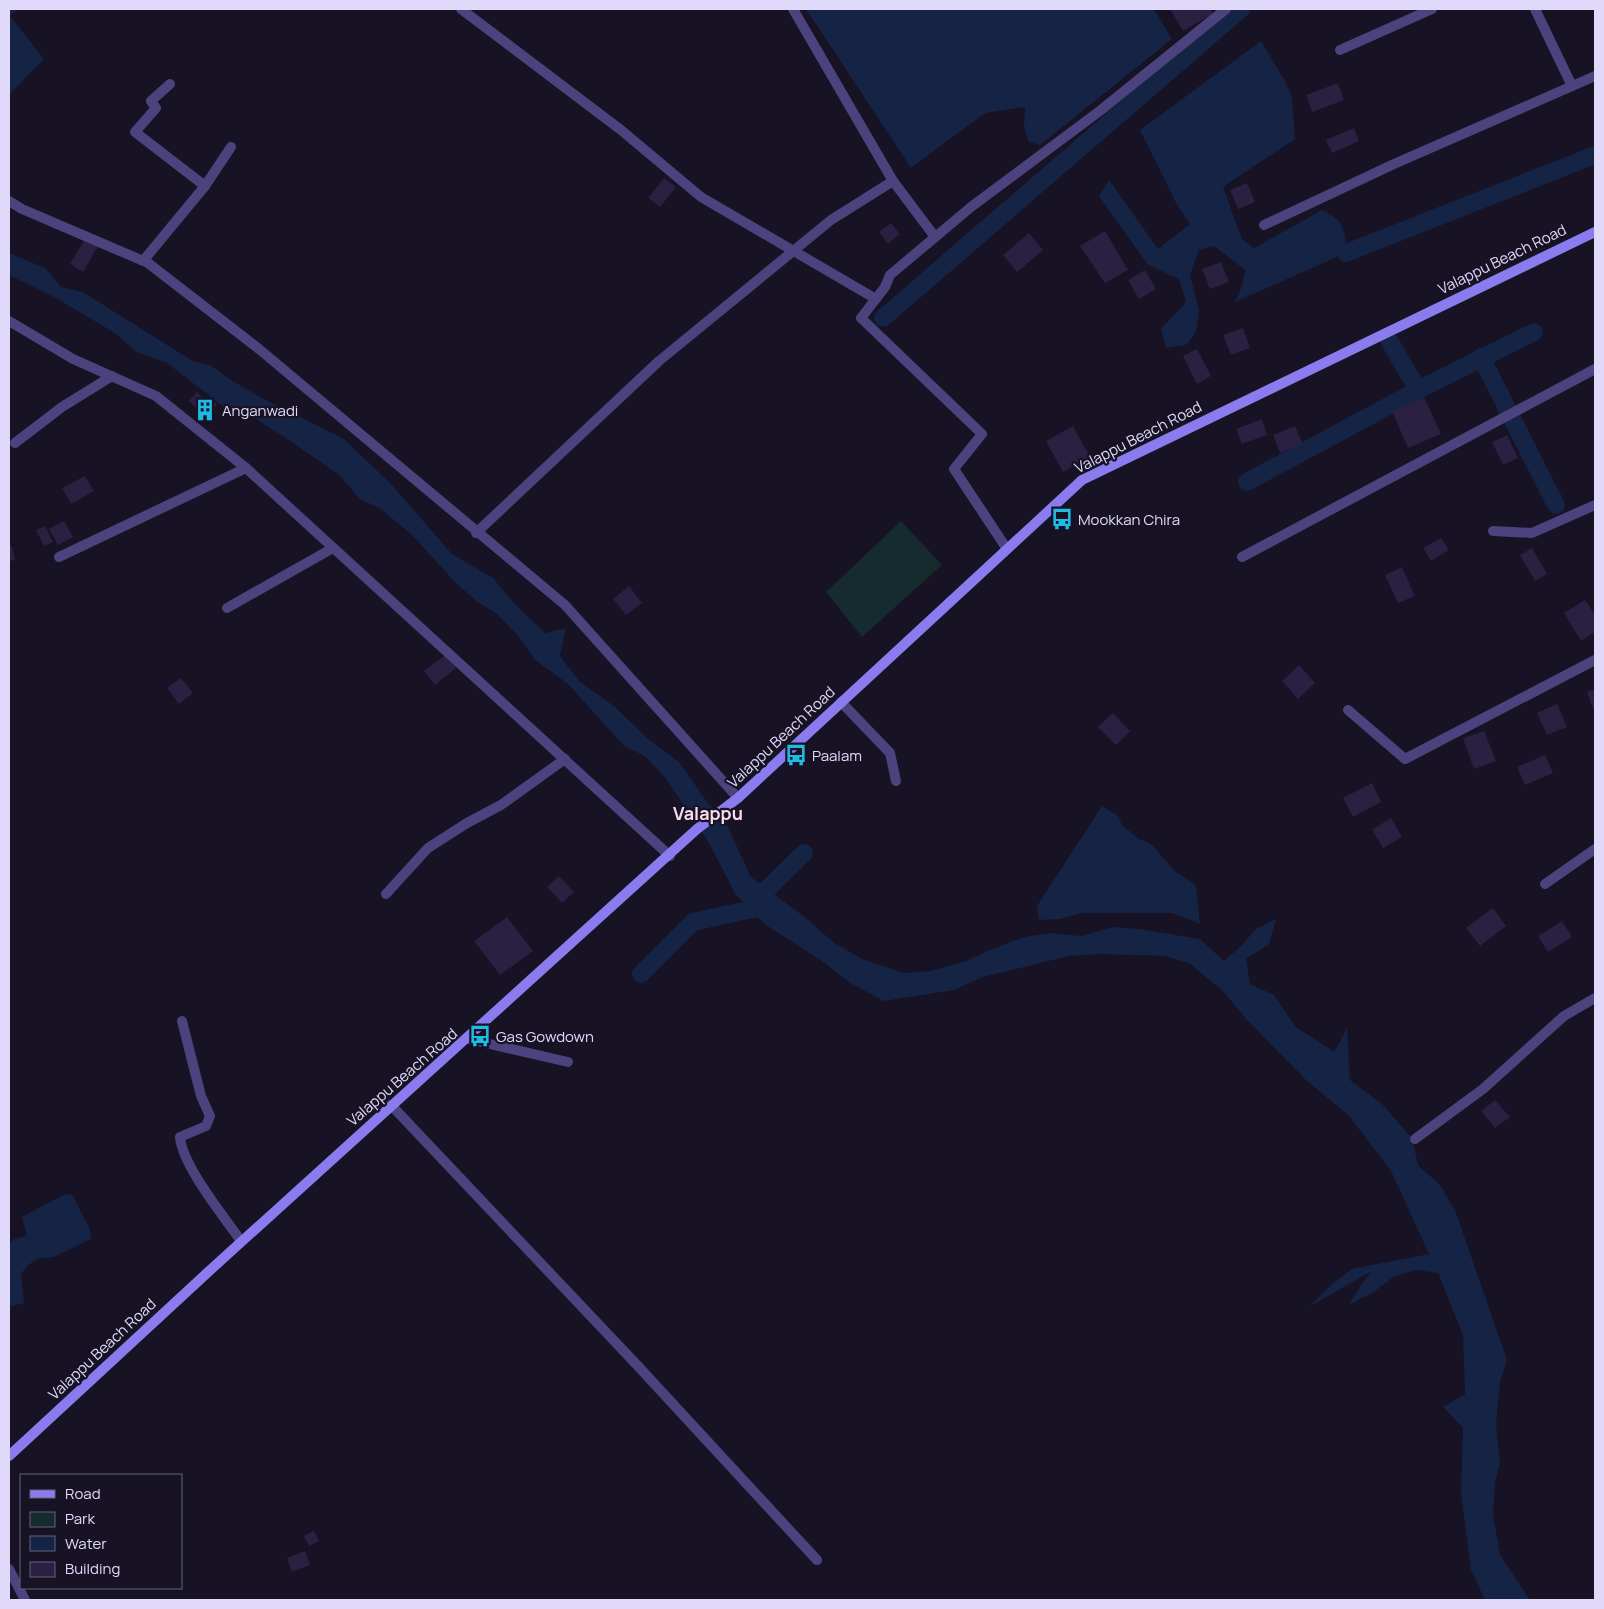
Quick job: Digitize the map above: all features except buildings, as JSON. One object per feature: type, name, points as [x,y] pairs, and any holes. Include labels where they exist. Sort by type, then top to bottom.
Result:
[{"type":"main road","name":"Valappu Beach Road","points":[[9,1456],[391,1105],[468,1039],[670,856],[697,829],[738,798],[1082,480],[1595,232]]},
{"type":"street","points":[[461,9],[621,130],[702,197],[876,299]]},
{"type":"street","points":[[794,9],[893,181],[935,237]]},
{"type":"street","points":[[1007,549],[954,469],[982,434],[861,318],[885,287],[890,275],[971,207],[1101,110],[1226,9]]},
{"type":"street","points":[[1340,50],[1432,9]]},
{"type":"street","points":[[1535,9],[1572,86]]},
{"type":"street","points":[[1264,225],[1394,164],[1595,76]]},
{"type":"street","points":[[170,84],[151,101],[156,108],[135,132],[205,186]]},
{"type":"street","points":[[143,261],[205,186],[231,147]]},
{"type":"street","points":[[476,533],[659,361],[832,220],[893,181]]},
{"type":"street","points":[[9,201],[22,209],[143,261],[259,348],[476,533],[565,605],[738,798]]},
{"type":"street","points":[[9,321],[73,358],[156,396],[246,468],[670,856]]},
{"type":"street","points":[[1242,557],[1595,369]]},
{"type":"street","points":[[15,443],[62,406],[112,376]]},
{"type":"street","points":[[59,557],[246,468]]},
{"type":"street","points":[[1493,531],[1532,533],[1595,505]]},
{"type":"street","points":[[227,608],[333,548]]},
{"type":"street","points":[[1348,710],[1405,759],[1595,660]]},
{"type":"street","points":[[842,702],[890,753],[896,781]]},
{"type":"street","points":[[386,894],[428,848],[501,805],[565,759]]},
{"type":"street","points":[[1545,884],[1595,849]]},
{"type":"street","points":[[1415,1139],[1483,1089],[1564,1016],[1595,998]]},
{"type":"street","points":[[182,1021],[201,1096],[210,1116],[206,1126],[180,1137],[181,1144],[190,1165],[241,1241]]},
{"type":"street","points":[[468,1039],[568,1062]]},
{"type":"street","points":[[391,1105],[637,1365],[817,1560]]},
{"type":"street","points":[[9,1569],[25,1600]]},
{"type":"green space","points":[[901,521],[942,565],[862,637],[826,592]]},
{"type":"water","points":[[9,9],[18,9],[10,16],[44,59],[9,95]]},
{"type":"water","points":[[806,9],[1154,9],[1172,39],[1040,145],[1029,142],[1024,127],[1025,107],[985,113],[911,168]]},
{"type":"water","points":[[1261,41],[1285,81],[1292,97],[1295,139],[1223,187],[1242,239],[1254,248],[1322,210],[1335,218],[1342,227],[1346,253],[1235,302],[1242,286],[1245,270],[1214,246],[1199,250],[1190,275],[1199,310],[1196,332],[1186,345],[1166,348],[1161,329],[1186,302],[1179,279],[1148,265],[1099,196],[1109,180],[1158,249],[1190,224],[1177,205],[1140,130]]},
{"type":"water","points":[[9,253],[45,268],[61,287],[83,292],[191,360],[212,366],[229,379],[273,404],[343,438],[390,483],[452,554],[493,578],[515,604],[545,633],[566,628],[560,656],[579,681],[615,707],[646,737],[679,762],[707,802],[725,821],[751,877],[806,918],[833,942],[862,959],[904,973],[930,971],[966,961],[1024,937],[1051,933],[1081,936],[1112,927],[1139,929],[1200,939],[1224,961],[1256,929],[1276,919],[1269,944],[1246,959],[1250,984],[1274,995],[1296,1027],[1334,1052],[1347,1028],[1350,1080],[1382,1104],[1412,1138],[1418,1165],[1440,1185],[1455,1210],[1507,1360],[1500,1382],[1496,1424],[1500,1463],[1495,1483],[1493,1514],[1500,1555],[1530,1600],[1485,1600],[1471,1570],[1461,1493],[1463,1428],[1443,1407],[1465,1394],[1463,1335],[1438,1273],[1416,1270],[1395,1276],[1372,1293],[1348,1305],[1370,1272],[1309,1307],[1332,1284],[1352,1269],[1429,1254],[1391,1171],[1349,1116],[1306,1080],[1247,1020],[1223,991],[1189,963],[1165,956],[1100,954],[1069,956],[983,977],[954,990],[884,1001],[850,983],[822,961],[766,925],[736,895],[708,841],[666,779],[645,756],[624,746],[568,684],[535,660],[520,638],[496,613],[476,601],[453,580],[413,536],[381,509],[360,499],[339,475],[286,438],[253,417],[224,407],[167,363],[138,353],[115,333],[54,297],[9,275]]},
{"type":"water","points":[[1102,806],[1118,816],[1122,825],[1139,839],[1150,843],[1176,872],[1196,885],[1200,924],[1172,913],[1081,913],[1060,919],[1039,920],[1037,906]]},
{"type":"water","points":[[65,1194],[73,1195],[90,1229],[91,1239],[54,1257],[37,1259],[27,1266],[21,1274],[24,1303],[9,1307],[9,1244],[14,1239],[27,1236],[22,1217]]},
{"type":"waterway","points":[[883,318],[1241,9]]},
{"type":"waterway","points":[[1346,253],[1595,155]]},
{"type":"waterway","points":[[1418,390],[1534,332]]},
{"type":"waterway","points":[[1247,482],[1418,390],[1390,342]]},
{"type":"waterway","points":[[1481,357],[1556,505]]},
{"type":"waterway","points":[[753,903],[804,853]]},
{"type":"waterway","points":[[641,974],[693,922],[757,908],[771,914]]},
{"type":"place","name":"Anganwadi","points":[[205,410]]},
{"type":"place","name":"Mookkan Chira","points":[[1062,519]]},
{"type":"place","name":"Paalam","points":[[796,755]]},
{"type":"place","name":"Gas Gowdown","points":[[480,1036]]},
{"type":"district","name":"Valappu","points":[[708,813]]}]
